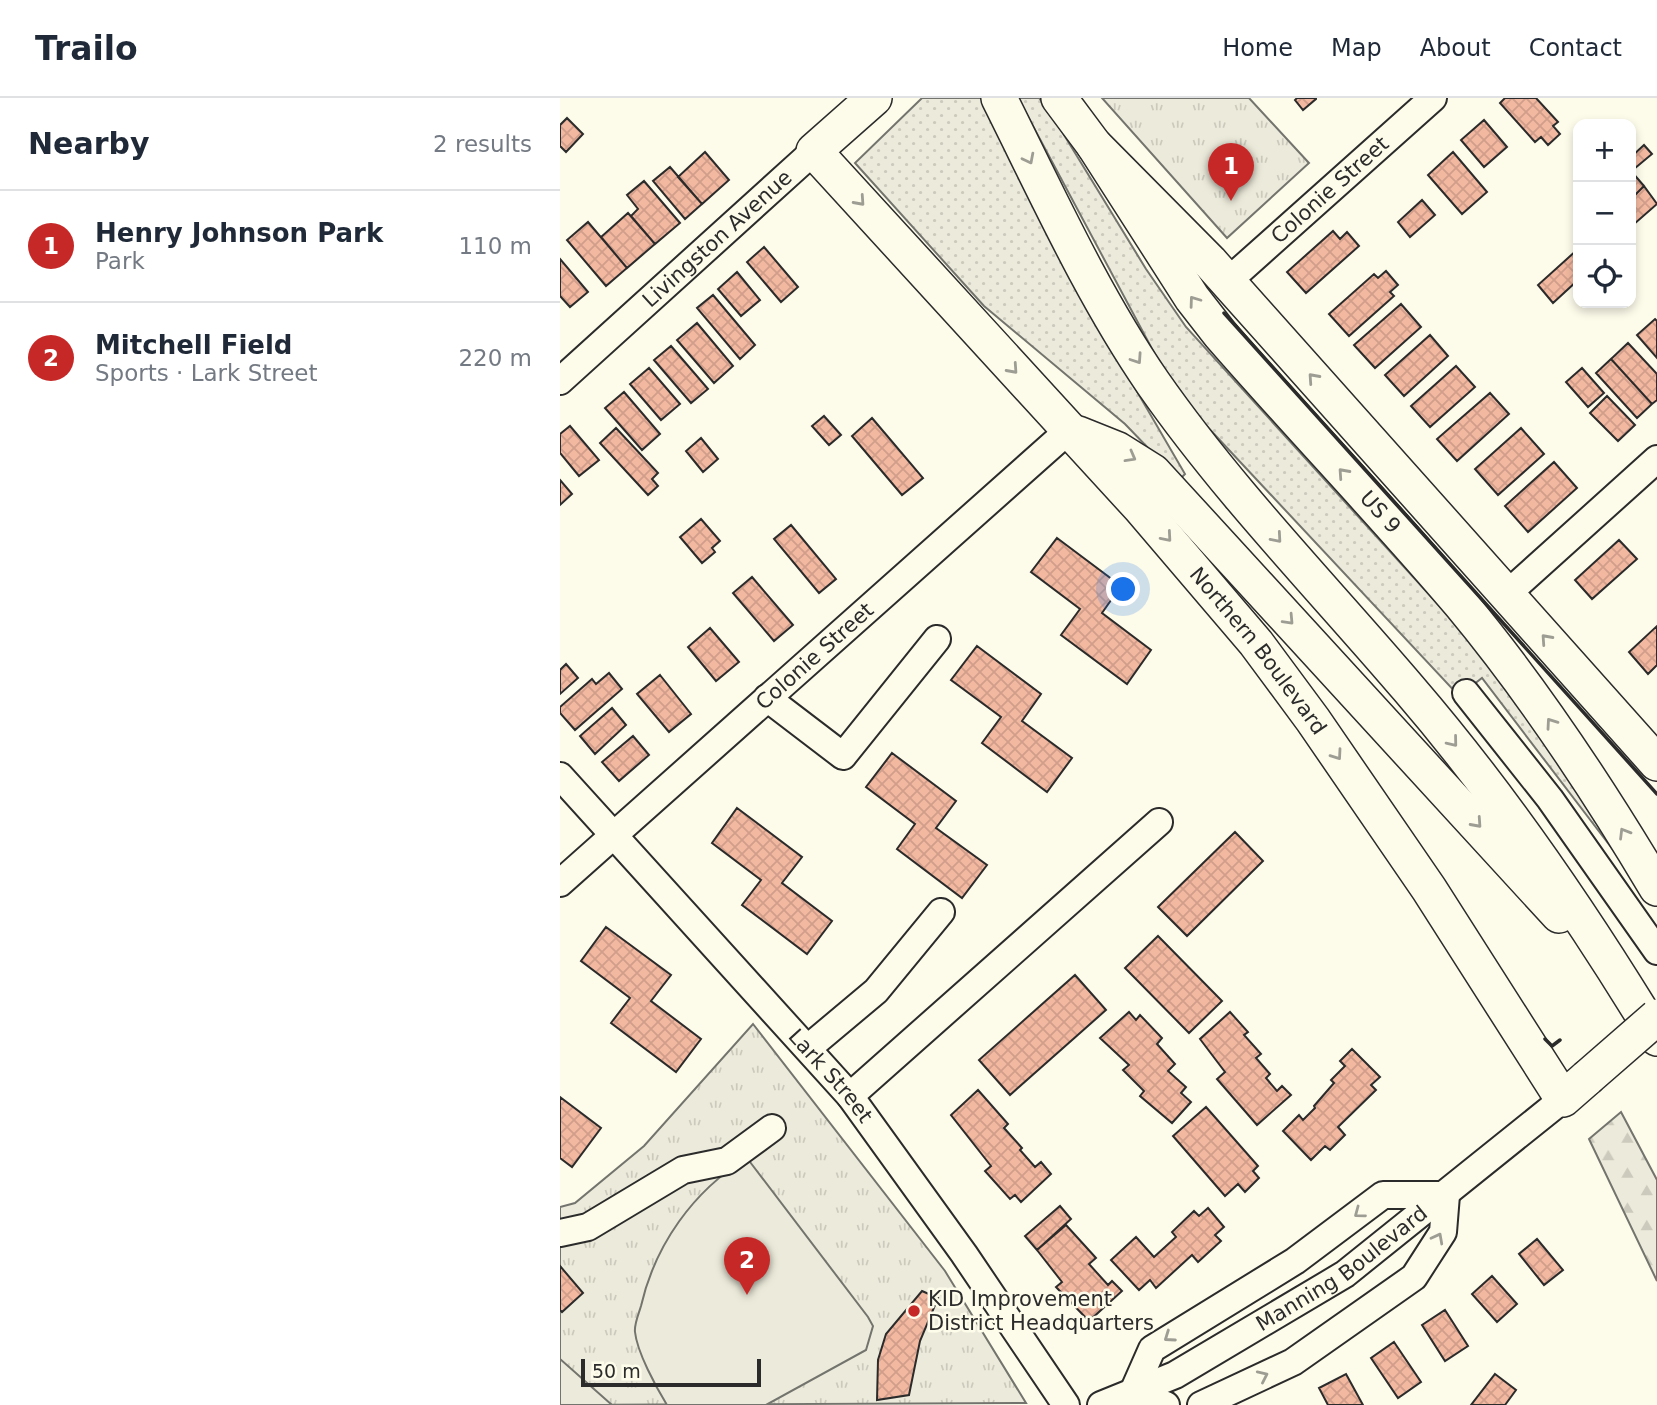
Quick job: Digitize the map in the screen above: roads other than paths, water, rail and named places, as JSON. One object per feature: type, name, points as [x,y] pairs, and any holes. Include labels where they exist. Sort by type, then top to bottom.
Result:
[{"type":"main road","name":"Livingston Avenue","points":[[814,151],[874,98]]},
{"type":"main road","points":[[999,98],[1084,267],[1128,345],[1160,391],[1205,455],[1456,746],[1535,851],[1622,979],[1657,1038]]},
{"type":"main road","name":"US 9","points":[[1059,98],[1094,145],[1192,298],[1213,326],[1461,604],[1528,690],[1590,779],[1657,888]]},
{"type":"main road","points":[[1094,145],[1227,282],[1657,762]]},
{"type":"main road","name":"Northern Boulevard","points":[[814,151],[1203,579],[1313,720],[1429,889],[1575,1088]]},
{"type":"main road","points":[[1069,430],[1118,450],[1153,472],[1475,820],[1523,878],[1622,979]]},
{"type":"main road","points":[[1575,1088],[1657,1017]]},
{"type":"street","name":"Colonie Street","points":[[1227,282],[1433,98]]},
{"type":"street","name":"Livingston Avenue","points":[[560,381],[814,151]]},
{"type":"street","name":"Colonie Street","points":[[560,883],[1069,430]]},
{"type":"street","points":[[1506,595],[1657,459]]},
{"type":"street","points":[[767,698],[843,756],[937,639]]},
{"type":"street","points":[[1466,693],[1550,799],[1657,951]]},
{"type":"street","name":"Lark Street","points":[[560,776],[850,1096],[964,1254],[1066,1405]]},
{"type":"street","points":[[850,1096],[1158,822]]},
{"type":"street","points":[[808,1048],[876,991],[941,912]]},
{"type":"street","name":"Manning Boulevard","points":[[1101,1405],[1175,1375],[1345,1274],[1575,1088]]},
{"type":"street","points":[[560,1233],[588,1227],[683,1170],[727,1161],[772,1128]]},
{"type":"street","points":[[1166,1405],[1133,1392],[1152,1349],[1295,1261],[1382,1195],[1446,1195],[1443,1232],[1414,1277],[1293,1362],[1201,1405]]},
{"type":"place","name":"Henry Johnson Park","points":[[1231,201]]},
{"type":"place","name":"Mitchell Field","points":[[747,1295]]},
{"type":"place","name":"KID Improvement District Headquarters","points":[[914,1311]]}]
